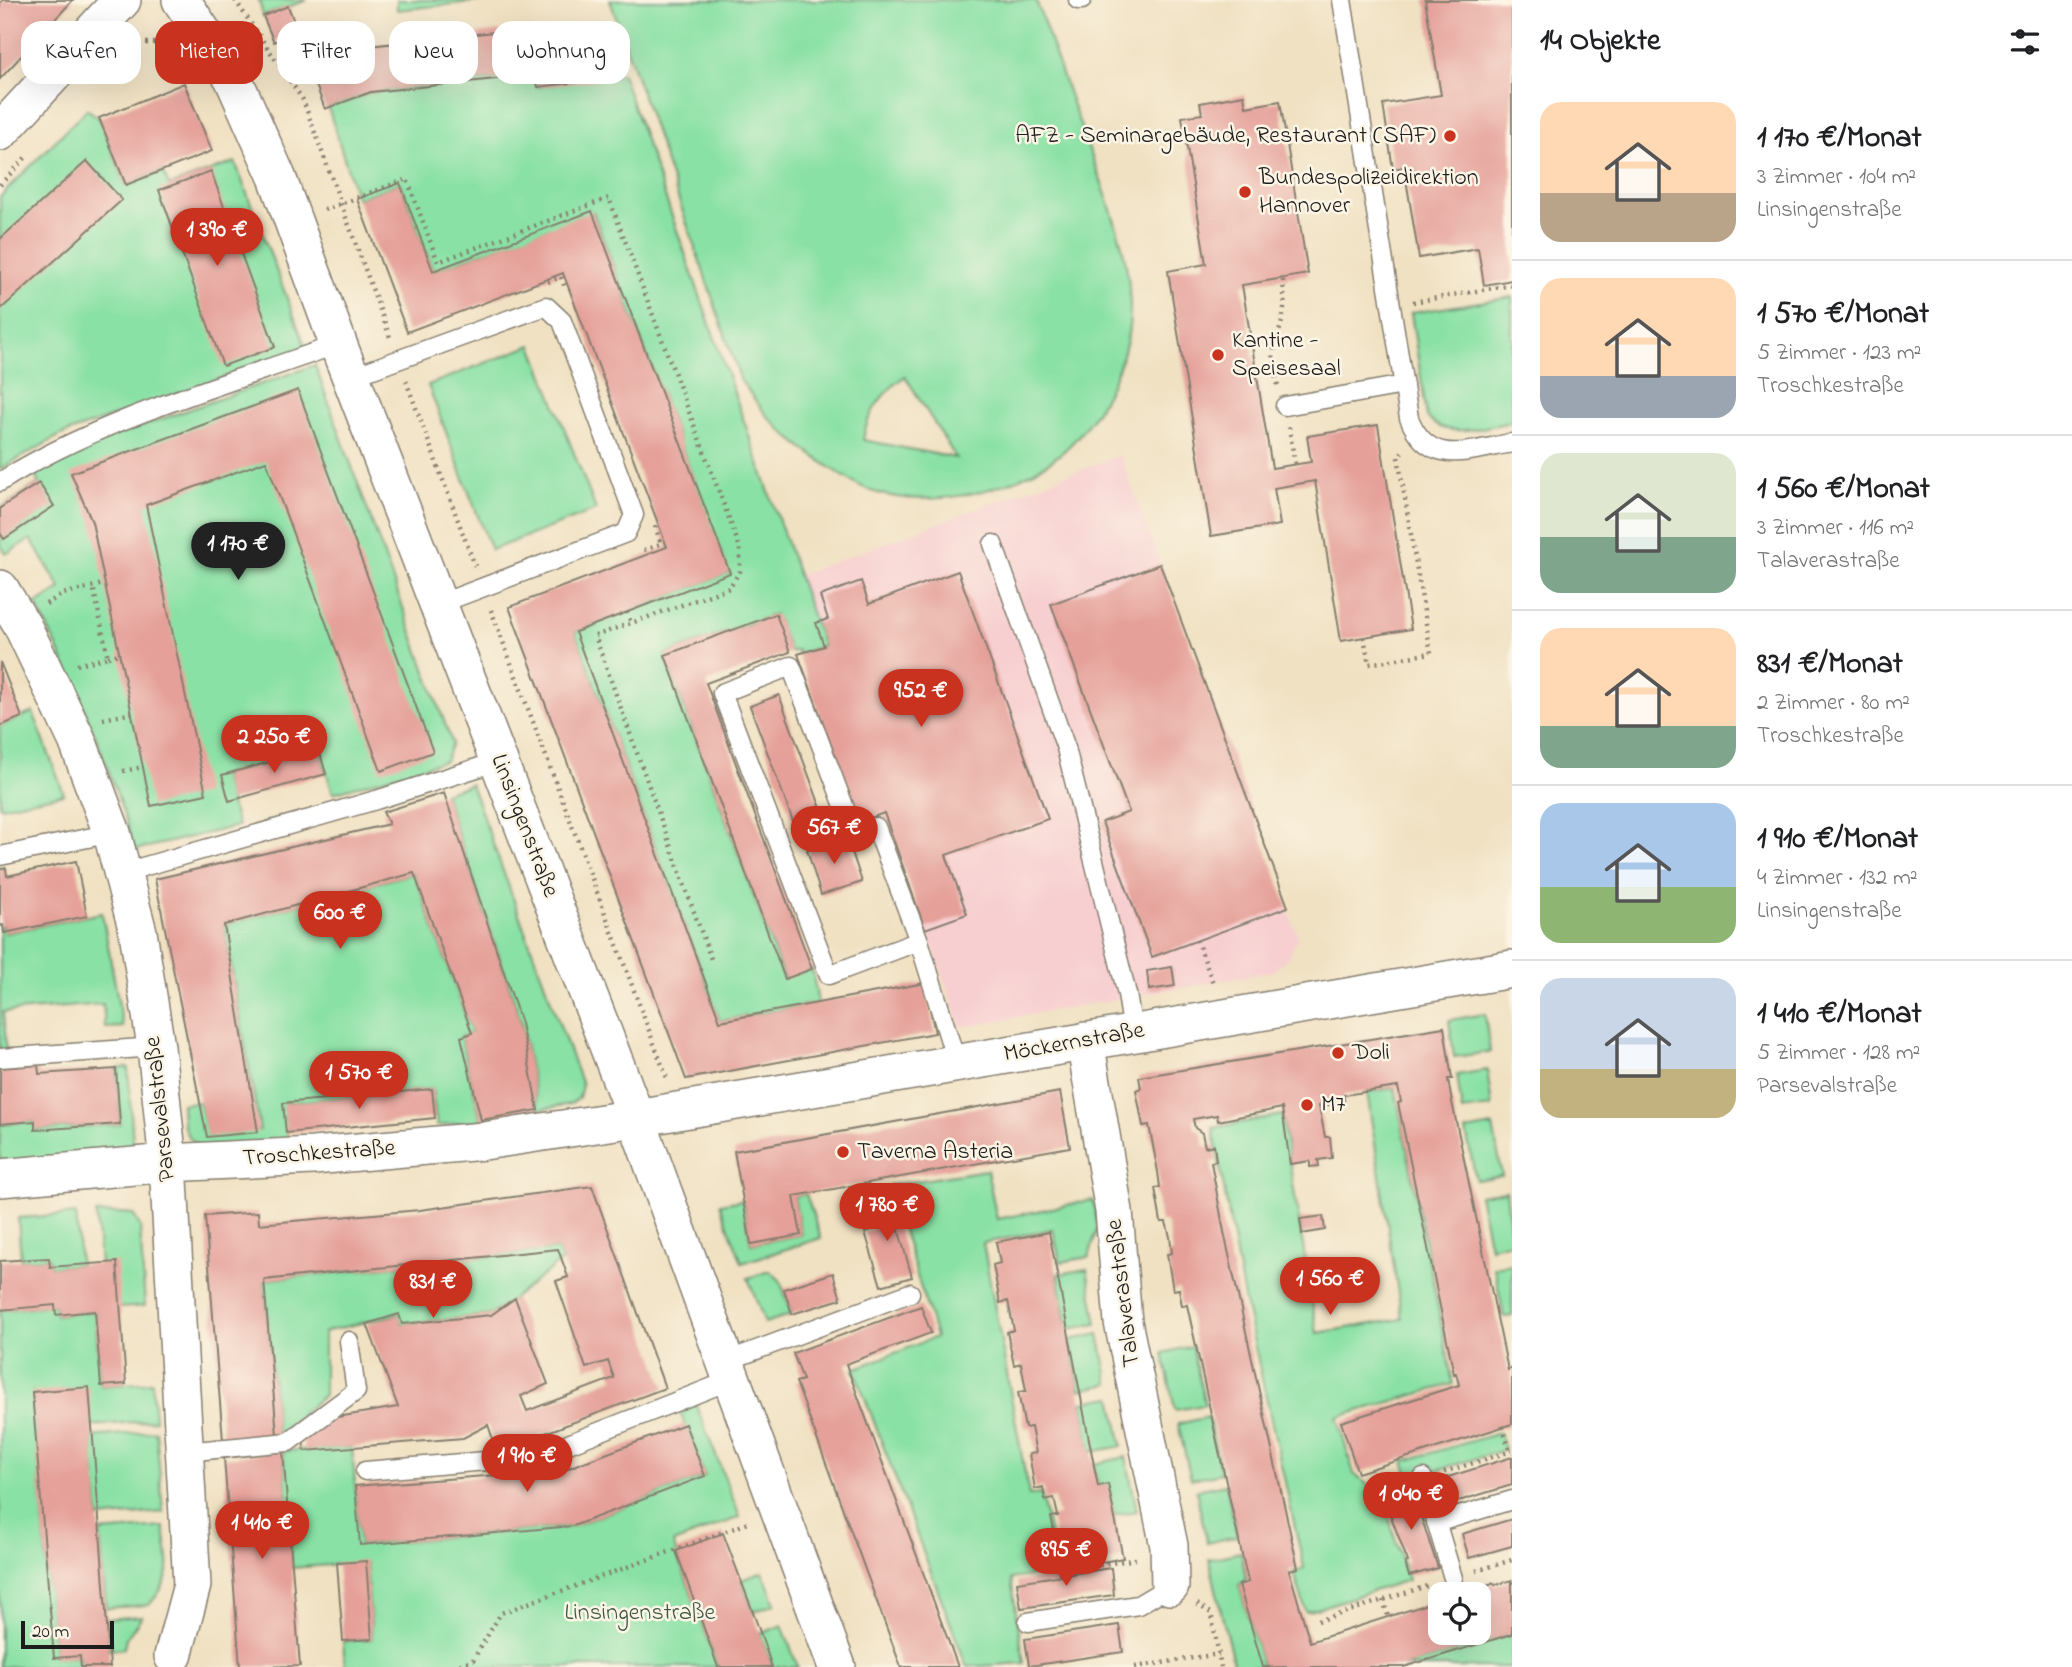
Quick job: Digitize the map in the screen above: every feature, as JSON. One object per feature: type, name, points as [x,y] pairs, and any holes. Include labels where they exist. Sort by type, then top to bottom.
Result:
[{"type":"street","points":[[0,132],[122,0]]},
{"type":"street","name":"Linsingenstraße","points":[[181,0],[233,78],[277,177],[344,360],[636,1118],[837,1667]]},
{"type":"street","name":"Parsevalstraße","points":[[0,589],[14,627],[45,674],[77,740],[125,872],[138,932],[156,1047],[168,1163],[192,1585],[173,1656]]},
{"type":"street","name":"Möckernstraße","points":[[636,1118],[1512,968]]},
{"type":"street","name":"Talaverastraße","points":[[1084,1041],[1114,1211],[1123,1322],[1170,1569]]},
{"type":"street","name":"Troschkestraße","points":[[0,1178],[168,1163],[313,1156],[484,1141],[636,1118]]},
{"type":"lane","points":[[1342,0],[1409,418],[1417,438],[1434,451],[1455,452],[1512,443]]},
{"type":"lane","points":[[0,482],[43,455],[92,433],[344,360],[398,360],[546,306],[562,321],[634,515],[626,533],[483,587],[443,614]]},
{"type":"lane","points":[[1285,405],[1404,385]]},
{"type":"lane","points":[[993,544],[1066,748],[1127,995],[1133,1032]]},
{"type":"lane","points":[[919,941],[829,975],[722,693],[791,666],[855,835],[876,827],[919,941],[957,1064]]},
{"type":"lane","points":[[125,872],[376,800],[499,761]]},
{"type":"lane","points":[[0,856],[112,833]]},
{"type":"lane","points":[[0,1058],[156,1047]]},
{"type":"lane","points":[[365,1471],[535,1457],[910,1293]]},
{"type":"lane","points":[[185,1452],[288,1442],[356,1391],[349,1341]]},
{"type":"lane","points":[[1423,1478],[1453,1578]]},
{"type":"lane","points":[[1436,1523],[1512,1500]]},
{"type":"lane","points":[[1028,1622],[1138,1605],[1170,1569]]},
{"type":"path","points":[[235,0],[303,100],[483,587]]},
{"type":"path","points":[[0,185],[29,154]]},
{"type":"path","points":[[535,287],[561,277],[566,290]]},
{"type":"path","points":[[1283,278],[1284,309],[1274,341],[1273,367],[1285,405],[1295,464]]},
{"type":"path","points":[[1391,306],[1512,285]]},
{"type":"path","points":[[380,345],[405,336]]},
{"type":"path","points":[[1364,637],[1369,664],[1431,653],[1398,457],[1417,438]]},
{"type":"path","points":[[637,553],[661,544],[652,518]]},
{"type":"path","points":[[14,627],[63,594],[103,584]]},
{"type":"path","points":[[93,586],[108,657]]},
{"type":"path","points":[[443,614],[490,608],[503,603]]},
{"type":"path","points":[[490,608],[679,1111]]},
{"type":"path","points":[[627,612],[631,623]]},
{"type":"path","points":[[45,674],[119,654]]},
{"type":"path","points":[[1198,940],[1213,982]]},
{"type":"path","points":[[1503,1427],[1512,1451]]},
{"type":"path","points":[[453,1667],[473,1660],[501,1613],[779,1512]]},
{"type":"path","points":[[1318,1621],[1512,1560]]},
{"type":"path","points":[[1058,1572],[1170,1569],[1211,1613],[1221,1667]]},
{"type":"path","points":[[1383,1600],[1388,1616]]},
{"type":"path","points":[[1135,1667],[1219,1654]]},
{"type":"shaded area","points":[[1120,455],[1298,937],[1290,954],[1275,971],[961,1027],[799,575]]},
{"type":"green space","points":[[259,0],[307,0],[263,16]]},
{"type":"green space","points":[[397,0],[492,0],[397,10]]},
{"type":"green space","points":[[610,0],[1036,0],[1110,206],[1125,259],[1129,286],[1127,340],[1119,368],[1090,421],[1054,459],[1031,473],[979,492],[924,499],[898,497],[863,487],[804,449],[759,406],[741,381],[630,58],[630,21],[617,21]],"holes":[[[905,376],[956,458],[863,440],[868,420],[877,404]]]},
{"type":"green space","points":[[492,79],[492,84],[537,84],[538,87],[557,84],[626,84],[823,646],[798,654],[797,650],[790,652],[775,614],[665,655],[784,978],[812,969],[818,1003],[720,1021],[575,632],[729,573],[593,212],[433,271],[400,183],[357,199],[328,107],[371,92],[448,84],[478,84],[478,81]]},
{"type":"green space","points":[[87,109],[99,118],[126,185],[163,171],[169,186],[235,162],[306,348],[61,435],[0,469],[0,197]]},
{"type":"green space","points":[[1512,297],[1512,422],[1466,430],[1435,424],[1427,417],[1411,313]]},
{"type":"green space","points":[[532,345],[596,510],[491,550],[428,385]]},
{"type":"green space","points":[[315,365],[452,743],[445,761],[333,793],[319,749],[222,775],[238,826],[135,850],[91,725],[36,604],[61,589],[31,539],[6,554],[0,544],[0,508],[39,483],[32,471],[111,437]]},
{"type":"green space","points":[[33,712],[64,794],[0,807],[0,726]]},
{"type":"green space","points":[[471,784],[582,1085],[579,1098],[570,1104],[538,1110],[521,1022],[444,793]]},
{"type":"green space","points":[[414,873],[472,1033],[461,1037],[481,1120],[437,1126],[432,1089],[284,1103],[288,1142],[201,1147],[195,1143],[185,1129],[182,1104],[200,1102],[208,1136],[260,1130],[224,925]]},
{"type":"green space","points":[[102,913],[123,1027],[105,1028],[103,1004],[3,1012],[7,1057],[0,1058],[0,926],[3,925],[5,933]]},
{"type":"green space","points":[[1485,1014],[1490,1052],[1454,1057],[1449,1020]]},
{"type":"green space","points":[[128,1067],[133,1143],[131,1151],[0,1165],[0,1124],[35,1121],[36,1130],[120,1124],[116,1069]]},
{"type":"green space","points":[[1487,1070],[1492,1107],[1462,1111],[1457,1075]]},
{"type":"green space","points":[[1395,1088],[1453,1384],[1337,1417],[1354,1474],[1382,1496],[1408,1580],[1306,1612],[1294,1572],[1304,1568],[1243,1293],[1213,1128],[1282,1115],[1317,1333],[1402,1319],[1367,1092]]},
{"type":"green space","points":[[1493,1126],[1502,1176],[1476,1180],[1466,1131]]},
{"type":"green space","points":[[987,1170],[997,1219],[1093,1200],[1098,1226],[1089,1257],[1060,1262],[1053,1229],[983,1243],[1029,1495],[1041,1494],[1058,1572],[1011,1579],[1024,1663],[967,1667],[854,1369],[936,1337],[889,1185]]},
{"type":"green space","points":[[1506,1191],[1512,1242],[1490,1247],[1479,1195]]},
{"type":"green space","points":[[806,1194],[821,1238],[742,1263],[720,1204],[743,1200],[751,1244],[801,1235],[794,1196]]},
{"type":"green space","points":[[76,1214],[80,1265],[50,1267],[49,1258],[21,1260],[18,1218]]},
{"type":"green space","points":[[96,1214],[133,1214],[140,1226],[145,1306],[120,1308],[100,1264]]},
{"type":"green space","points":[[558,1249],[562,1261],[491,1315],[402,1324],[398,1314],[324,1332],[324,1395],[277,1435],[264,1280]]},
{"type":"green space","points":[[1512,1264],[1512,1316],[1504,1317],[1494,1267]]},
{"type":"green space","points":[[1087,1269],[1097,1324],[1068,1329],[1058,1274]]},
{"type":"green space","points":[[770,1271],[780,1280],[792,1314],[765,1323],[748,1278]]},
{"type":"green space","points":[[55,1305],[56,1315],[95,1311],[101,1386],[152,1382],[155,1420],[91,1426],[33,1392],[54,1657],[80,1656],[81,1667],[0,1667],[0,1310]]},
{"type":"green space","points":[[1099,1334],[1109,1384],[1080,1390],[1070,1340]]},
{"type":"green space","points":[[1192,1346],[1205,1405],[1175,1410],[1163,1353]]},
{"type":"green space","points":[[1112,1397],[1122,1446],[1091,1452],[1082,1402]]},
{"type":"green space","points":[[696,1405],[740,1517],[673,1543],[718,1667],[345,1667],[343,1641],[372,1639],[366,1562],[292,1568],[283,1451],[352,1447],[360,1545],[573,1526],[705,1476],[680,1412]]},
{"type":"green space","points":[[1208,1417],[1221,1473],[1191,1479],[1178,1424]]},
{"type":"green space","points":[[156,1431],[163,1512],[99,1518],[92,1437]]},
{"type":"green space","points":[[1499,1433],[1505,1450],[1410,1478],[1404,1461]]},
{"type":"green space","points":[[1126,1457],[1137,1511],[1114,1515],[1108,1485],[1098,1486],[1094,1464]]},
{"type":"green space","points":[[1226,1484],[1237,1536],[1207,1543],[1196,1490]]},
{"type":"green space","points":[[164,1527],[168,1569],[158,1595],[149,1605],[106,1608],[100,1532]]},
{"type":"green space","points":[[1241,1552],[1246,1579],[1239,1585],[1263,1667],[1234,1667],[1209,1559]]},
{"type":"green space","points":[[763,1572],[775,1604],[753,1612],[741,1580]]},
{"type":"green space","points":[[142,1616],[126,1639],[124,1648],[109,1650],[107,1619]]},
{"type":"green space","points":[[782,1625],[798,1667],[772,1667],[760,1634]]},
{"type":"green space","points":[[1512,1634],[1512,1667],[1403,1667],[1476,1645],[1491,1645],[1491,1640]]},
{"type":"building","points":[[3,0],[73,0],[54,21],[21,21],[21,56],[0,79],[0,3]]},
{"type":"building","name":"AFZ - Seminargebäude, Restaurant (SAF)","points":[[1425,0],[1512,0],[1512,280],[1484,285],[1478,248],[1419,258],[1404,167],[1393,169],[1383,104],[1441,95]]},
{"type":"building","points":[[288,6],[294,21],[277,21],[277,41],[274,42],[263,16]]},
{"type":"building","points":[[492,32],[492,79],[478,81],[478,34]]},
{"type":"building","points":[[389,44],[389,84],[448,84],[371,92],[325,109],[316,84],[375,84],[375,45]]},
{"type":"building","points":[[184,84],[212,151],[126,185],[99,118]]},
{"type":"building","points":[[537,84],[564,84],[538,87]]},
{"type":"building","name":"Kantine - Speisesaal","points":[[1244,95],[1246,107],[1280,101],[1308,274],[1242,285],[1272,468],[1311,462],[1307,436],[1378,425],[1411,629],[1341,641],[1315,481],[1274,488],[1280,525],[1211,536],[1168,271],[1206,264],[1182,117],[1202,114],[1200,103]]},
{"type":"building","points":[[87,161],[122,200],[0,310],[0,239]]},
{"type":"building","points":[[211,171],[275,347],[223,366],[159,190]]},
{"type":"building","points":[[400,183],[433,271],[592,211],[730,573],[575,632],[720,1021],[925,983],[935,1033],[686,1079],[509,607],[667,547],[563,273],[407,332],[357,199]]},
{"type":"building","points":[[298,390],[433,752],[381,771],[266,461],[146,505],[206,794],[151,806],[92,522],[71,473]]},
{"type":"building","points":[[39,483],[54,506],[4,539],[0,533],[0,508]]},
{"type":"building","points":[[1160,564],[1288,907],[1152,957],[1102,822],[1129,812],[1051,604]]},
{"type":"building","points":[[958,571],[1048,819],[946,855],[967,914],[925,929],[884,813],[859,822],[798,654],[824,646],[816,623],[828,619],[820,596],[861,581],[869,604]]},
{"type":"building","points":[[776,614],[790,652],[706,683],[812,969],[785,979],[665,655]]},
{"type":"building","points":[[0,662],[22,717],[0,726]]},
{"type":"building","points":[[779,695],[826,822],[797,832],[750,706]]},
{"type":"building","points":[[319,749],[326,774],[229,801],[222,775]]},
{"type":"building","points":[[444,793],[521,1023],[538,1110],[481,1120],[461,1037],[472,1033],[414,873],[224,925],[258,1132],[207,1137],[155,879],[389,824],[383,812]]},
{"type":"building","points":[[847,837],[862,882],[821,895],[807,850]]},
{"type":"building","points":[[76,861],[87,916],[4,933],[3,925],[0,926],[0,869],[6,868],[7,876]]},
{"type":"building","points":[[1172,967],[1175,986],[1149,990],[1147,971]]},
{"type":"building","points":[[1444,1027],[1452,1079],[1448,1079],[1451,1097],[1508,1370],[1512,1368],[1512,1424],[1358,1473],[1341,1422],[1459,1385],[1456,1373],[1454,1374],[1398,1103],[1401,1102],[1398,1087],[1344,1095],[1344,1103],[1319,1106],[1325,1137],[1330,1137],[1332,1158],[1318,1160],[1319,1166],[1310,1167],[1310,1161],[1290,1164],[1282,1108],[1218,1121],[1217,1115],[1193,1119],[1195,1128],[1202,1133],[1205,1147],[1214,1145],[1216,1161],[1211,1162],[1224,1232],[1298,1568],[1289,1570],[1310,1642],[1428,1604],[1428,1645],[1476,1645],[1404,1667],[1263,1667],[1239,1585],[1248,1582],[1187,1305],[1182,1306],[1179,1289],[1173,1290],[1167,1254],[1172,1253],[1170,1237],[1166,1222],[1161,1222],[1155,1188],[1160,1187],[1158,1172],[1149,1125],[1143,1126],[1136,1090],[1141,1088],[1139,1077]]},
{"type":"building","points":[[38,1065],[39,1074],[116,1069],[120,1124],[35,1130],[35,1121],[0,1124],[0,1068]]},
{"type":"building","points":[[432,1089],[435,1118],[286,1133],[283,1103]]},
{"type":"building","points":[[1060,1092],[1070,1147],[794,1196],[801,1235],[751,1244],[734,1151]]},
{"type":"building","points":[[592,1186],[665,1388],[497,1451],[488,1425],[463,1438],[305,1451],[302,1437],[331,1418],[398,1407],[367,1324],[399,1314],[402,1324],[491,1315],[515,1298],[548,1384],[521,1396],[527,1411],[614,1378],[608,1361],[586,1368],[556,1281],[568,1277],[558,1249],[264,1280],[277,1435],[223,1440],[205,1216],[258,1212],[259,1224],[420,1210]]},
{"type":"building","points":[[889,1196],[912,1277],[881,1286],[865,1232],[874,1229],[866,1203]]},
{"type":"building","points":[[1323,1216],[1325,1230],[1302,1234],[1300,1219]]},
{"type":"building","points":[[1049,1232],[1098,1486],[1108,1484],[1123,1558],[1068,1569],[1065,1553],[1059,1554],[1051,1517],[1058,1516],[1054,1498],[1045,1500],[1043,1487],[1035,1489],[1029,1454],[1036,1453],[1031,1427],[1025,1428],[1018,1392],[1026,1391],[1021,1363],[1014,1365],[1007,1332],[1014,1330],[1008,1301],[1000,1303],[993,1265],[1000,1263],[996,1242]]},
{"type":"building","points":[[49,1258],[50,1267],[117,1262],[126,1384],[101,1386],[95,1311],[56,1315],[55,1305],[0,1310],[0,1261]]},
{"type":"building","points":[[833,1273],[841,1299],[792,1314],[784,1289]]},
{"type":"building","points":[[921,1306],[931,1333],[846,1364],[958,1667],[901,1667],[796,1382],[803,1380],[793,1353]]},
{"type":"building","points":[[89,1387],[110,1667],[81,1667],[80,1656],[54,1658],[32,1392]]},
{"type":"building","points":[[685,1424],[705,1476],[573,1526],[360,1545],[355,1486],[563,1470]]},
{"type":"building","points":[[283,1451],[300,1666],[240,1667],[224,1458]]},
{"type":"building","points":[[1512,1457],[1512,1485],[1452,1503],[1445,1478]]},
{"type":"building","points":[[1412,1489],[1438,1568],[1409,1576],[1405,1563],[1408,1562],[1384,1498]]},
{"type":"building","points":[[1512,1519],[1512,1546],[1469,1558],[1462,1534]]},
{"type":"building","points":[[723,1533],[772,1667],[718,1667],[676,1551]]},
{"type":"building","points":[[366,1561],[372,1639],[343,1641],[337,1563]]},
{"type":"building","points":[[1111,1568],[1114,1595],[1021,1608],[1017,1582]]},
{"type":"building","points":[[1512,1580],[1512,1634],[1491,1640],[1491,1584],[1494,1583],[1495,1585]]},
{"type":"building","points":[[1119,1625],[1123,1652],[1029,1666],[1025,1639]]},
{"type":"place","name":"AFZ - Seminargebäude, Restaurant (SAF)","points":[[1450,136]]},
{"type":"place","name":"Bundespolizeidirektion Hannover","points":[[1245,192]]},
{"type":"place","name":"Kantine - Speisesaal","points":[[1218,355]]},
{"type":"place","name":"Doli","points":[[1338,1053]]},
{"type":"place","name":"M7","points":[[1307,1105]]},
{"type":"place","name":"Taverna Asteria","points":[[843,1152]]}]
